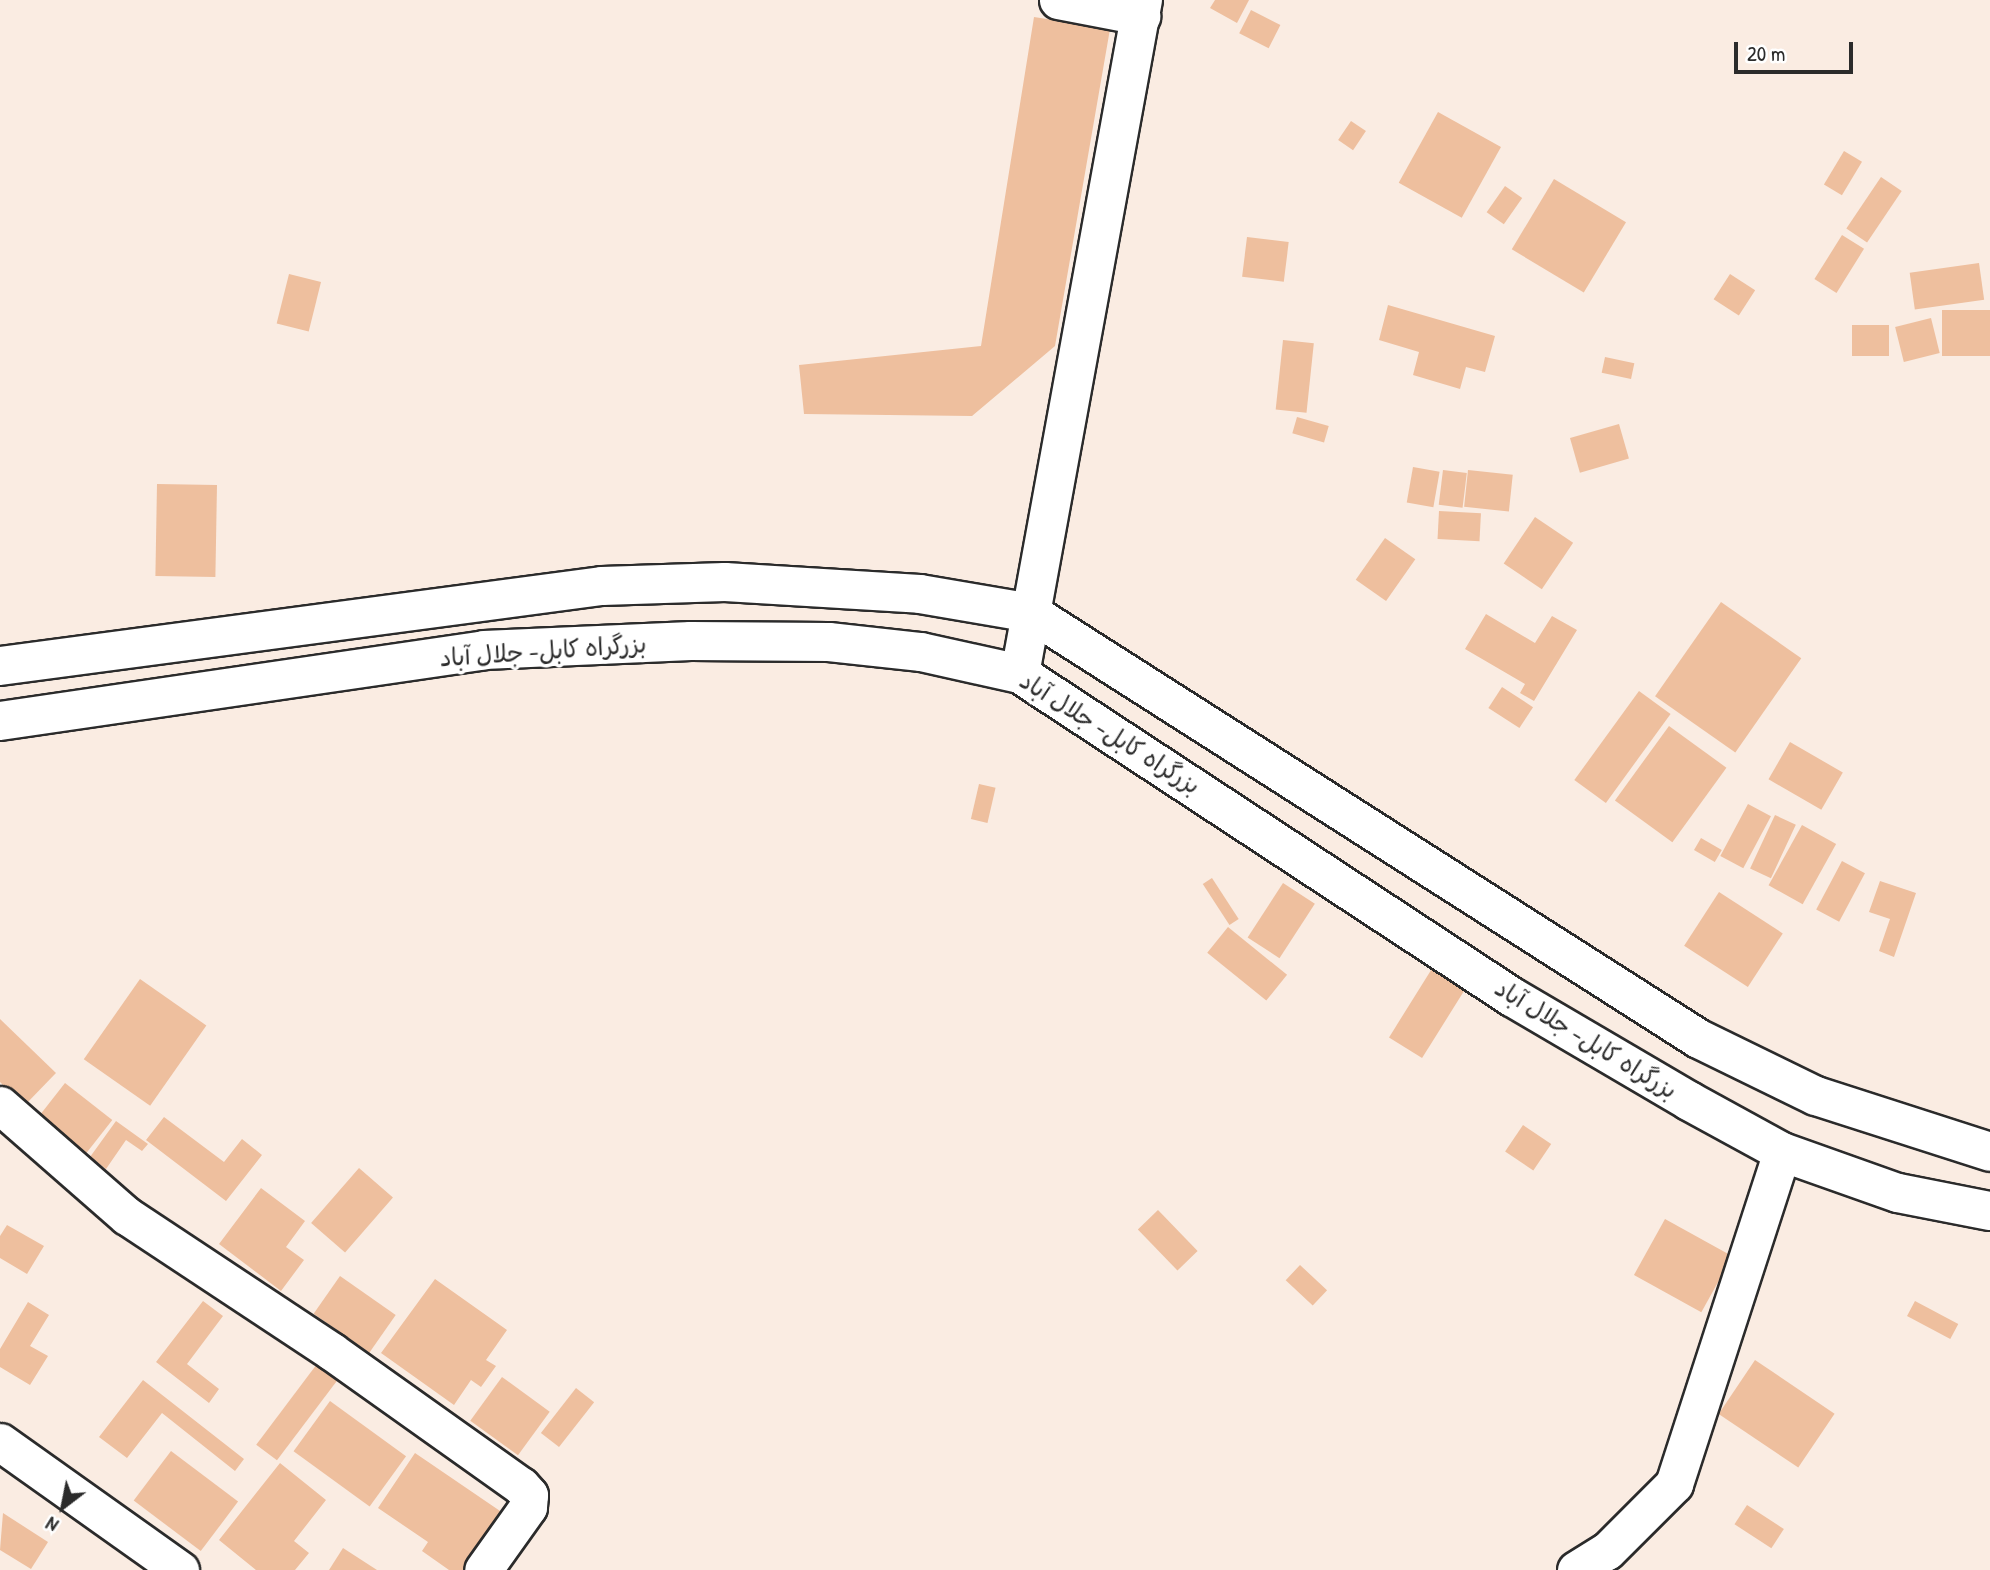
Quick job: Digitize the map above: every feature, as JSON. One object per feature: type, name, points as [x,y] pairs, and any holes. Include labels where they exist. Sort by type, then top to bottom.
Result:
[{"type":"main road","points":[[1020,674],[1142,8]]},
{"type":"main road","name":"بزرگراه کابل- جلال آباد","points":[[0,666],[602,586],[725,582],[906,593],[1031,613],[1699,1039],[1816,1096],[1990,1152]]},
{"type":"main road","name":"بزرگراه کابل- جلال آباد","points":[[0,721],[498,649],[691,641],[830,642],[921,652],[1020,674],[1512,997],[1782,1152],[1898,1193],[1990,1211]]},
{"type":"street","points":[[1058,0],[1142,8]]},
{"type":"street","points":[[0,1105],[127,1216],[331,1351],[521,1486],[529,1495],[528,1507],[482,1570]]},
{"type":"street","points":[[1576,1570],[1607,1551],[1674,1484],[1782,1152]]},
{"type":"street","points":[[1,1446],[180,1570]]},
{"type":"building","points":[[1215,0],[1249,0],[1237,23],[1210,8]]},
{"type":"building","points":[[1251,10],[1280,25],[1269,48],[1239,33]]},
{"type":"building","points":[[1034,17],[1110,29],[1055,346],[972,416],[804,414],[799,365],[981,346]]},
{"type":"building","points":[[1438,112],[1501,147],[1462,218],[1399,183]]},
{"type":"building","points":[[1351,121],[1366,131],[1353,150],[1338,140]]},
{"type":"building","points":[[1844,151],[1862,162],[1842,195],[1824,184]]},
{"type":"building","points":[[1881,177],[1902,191],[1867,242],[1846,228]]},
{"type":"building","points":[[1554,179],[1626,222],[1584,293],[1512,249]]},
{"type":"building","points":[[1505,186],[1522,198],[1504,224],[1487,212]]},
{"type":"building","points":[[1842,235],[1864,249],[1836,293],[1814,279]]},
{"type":"building","points":[[1247,237],[1289,242],[1284,282],[1242,277]]},
{"type":"building","points":[[1979,263],[1984,300],[1915,309],[1910,273]]},
{"type":"building","points":[[289,274],[321,282],[309,331],[277,323]]},
{"type":"building","points":[[1730,274],[1755,290],[1739,315],[1714,299]]},
{"type":"building","points":[[1388,305],[1495,336],[1485,372],[1466,367],[1460,389],[1413,375],[1419,352],[1379,340]]},
{"type":"building","points":[[1942,310],[1990,310],[1990,356],[1942,356]]},
{"type":"building","points":[[1931,318],[1940,353],[1904,362],[1895,327]]},
{"type":"building","points":[[1852,325],[1889,325],[1889,356],[1852,356]]},
{"type":"building","points":[[1283,340],[1314,343],[1307,413],[1276,410]]},
{"type":"building","points":[[1605,357],[1634,363],[1631,379],[1602,373]]},
{"type":"building","points":[[1297,417],[1329,426],[1324,442],[1292,433]]},
{"type":"building","points":[[1619,424],[1629,459],[1580,473],[1570,438]]},
{"type":"building","points":[[1413,467],[1440,472],[1433,507],[1407,502]]},
{"type":"building","points":[[1443,470],[1467,473],[1463,508],[1439,505]]},
{"type":"building","points":[[1468,470],[1513,475],[1509,512],[1464,507]]},
{"type":"building","points":[[157,484],[217,485],[215,577],[155,576]]},
{"type":"building","points":[[1439,511],[1481,513],[1479,541],[1438,539]]},
{"type":"building","points":[[1535,517],[1573,543],[1542,589],[1504,563]]},
{"type":"building","points":[[1385,538],[1415,559],[1386,601],[1356,580]]},
{"type":"building","points":[[1721,602],[1801,658],[1735,752],[1655,696]]},
{"type":"building","points":[[1486,614],[1535,643],[1552,616],[1577,630],[1534,701],[1520,693],[1525,684],[1465,649]]},
{"type":"building","points":[[1502,687],[1533,707],[1519,728],[1488,708]]},
{"type":"building","points":[[1639,691],[1671,714],[1606,803],[1574,780]]},
{"type":"building","points":[[1669,726],[1726,768],[1672,842],[1615,800]]},
{"type":"building","points":[[1790,742],[1843,772],[1821,810],[1768,779]]},
{"type":"building","points":[[979,784],[996,788],[987,823],[971,819]]},
{"type":"building","points":[[1748,804],[1771,816],[1743,868],[1720,856]]},
{"type":"building","points":[[1775,815],[1796,825],[1771,878],[1750,868]]},
{"type":"building","points":[[1802,825],[1836,844],[1803,904],[1769,885]]},
{"type":"building","points":[[1701,838],[1722,850],[1715,862],[1694,850]]},
{"type":"building","points":[[1842,861],[1865,873],[1839,922],[1816,910]]},
{"type":"building","points":[[1212,878],[1239,919],[1229,925],[1203,884]]},
{"type":"building","points":[[1880,881],[1916,893],[1894,957],[1879,951],[1890,919],[1869,912]]},
{"type":"building","points":[[1283,883],[1315,904],[1279,958],[1248,938]]},
{"type":"building","points":[[1719,892],[1783,933],[1748,987],[1684,946]]},
{"type":"building","points":[[1228,927],[1287,975],[1266,1000],[1207,953]]},
{"type":"building","points":[[1433,967],[1466,988],[1422,1058],[1389,1037]]},
{"type":"building","points":[[140,979],[206,1025],[150,1106],[84,1059]]},
{"type":"building","points":[[0,1019],[56,1073],[24,1106],[0,1082]]},
{"type":"building","points":[[65,1083],[112,1120],[86,1153],[39,1116]]},
{"type":"building","points":[[164,1117],[224,1162],[242,1139],[262,1155],[226,1201],[146,1140]]},
{"type":"building","points":[[116,1121],[148,1144],[142,1151],[126,1140],[106,1169],[90,1157]]},
{"type":"building","points":[[1523,1125],[1551,1144],[1533,1171],[1505,1152]]},
{"type":"building","points":[[359,1168],[393,1198],[345,1253],[311,1223]]},
{"type":"building","points":[[261,1188],[305,1221],[286,1247],[304,1260],[281,1291],[219,1244]]},
{"type":"building","points":[[1158,1210],[1198,1251],[1177,1270],[1138,1229]]},
{"type":"building","points":[[1665,1219],[1732,1256],[1701,1312],[1634,1275]]},
{"type":"building","points":[[7,1225],[44,1246],[27,1274],[0,1258],[0,1236]]},
{"type":"building","points":[[1300,1265],[1327,1290],[1313,1306],[1286,1280]]},
{"type":"building","points":[[340,1276],[396,1315],[369,1353],[314,1314]]},
{"type":"building","points":[[435,1279],[507,1330],[486,1360],[496,1366],[481,1387],[471,1380],[454,1405],[381,1353]]},
{"type":"building","points":[[203,1301],[223,1316],[187,1364],[219,1389],[209,1403],[156,1362]]},
{"type":"building","points":[[1915,1301],[1958,1324],[1950,1339],[1907,1316]]},
{"type":"building","points":[[28,1302],[49,1315],[30,1346],[48,1356],[30,1385],[0,1367],[0,1349]]},
{"type":"building","points":[[320,1360],[341,1376],[277,1460],[256,1445]]},
{"type":"building","points":[[1755,1360],[1835,1414],[1798,1468],[1719,1414]]},
{"type":"building","points":[[502,1377],[550,1412],[518,1455],[470,1421]]},
{"type":"building","points":[[143,1380],[244,1459],[235,1471],[162,1413],[127,1458],[99,1437]]},
{"type":"building","points":[[576,1388],[594,1402],[559,1447],[541,1433]]},
{"type":"building","points":[[330,1401],[406,1456],[370,1506],[294,1451]]},
{"type":"building","points":[[171,1451],[238,1502],[201,1551],[134,1501]]},
{"type":"building","points":[[415,1453],[503,1513],[463,1570],[449,1570],[422,1551],[428,1542],[378,1508]]},
{"type":"building","points":[[280,1463],[326,1500],[294,1541],[309,1553],[295,1570],[256,1570],[219,1540]]},
{"type":"building","points":[[1747,1505],[1784,1529],[1771,1548],[1734,1524]]},
{"type":"building","points":[[3,1513],[48,1542],[31,1569],[0,1550]]},
{"type":"building","points":[[343,1548],[377,1570],[329,1570]]}]
